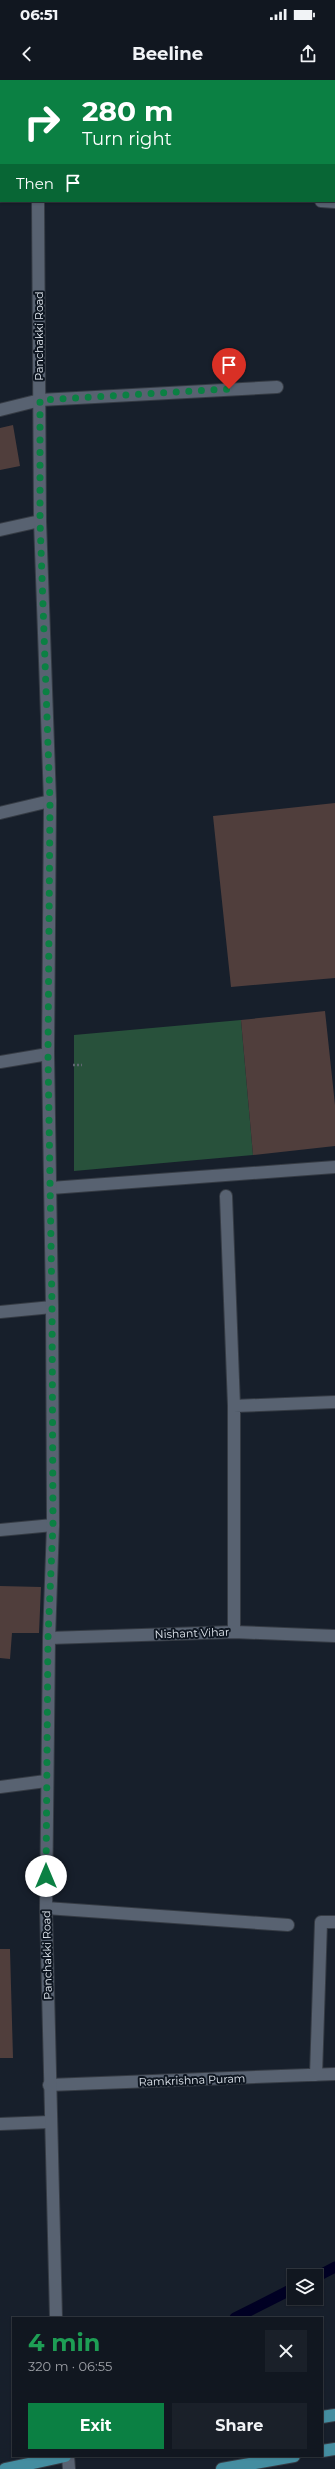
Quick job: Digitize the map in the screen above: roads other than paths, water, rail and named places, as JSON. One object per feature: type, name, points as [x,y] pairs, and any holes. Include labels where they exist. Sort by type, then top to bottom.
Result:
[{"type":"main road","points":[[323,2417],[335,2415]]},
{"type":"main road","points":[[323,2451],[335,2449]]},
{"type":"main road","points":[[5,2469],[60,2457]]},
{"type":"main road","points":[[222,2469],[288,2457]]},
{"type":"street","name":"Panchakki Road","points":[[38,202],[40,521],[50,801],[48,1054],[51,1188],[53,1525],[48,1638],[46,1908],[50,2122],[56,2317]]},
{"type":"street","points":[[0,410],[40,400],[277,387]]},
{"type":"street","points":[[0,530],[40,521]]},
{"type":"street","points":[[0,813],[50,801]]},
{"type":"street","points":[[0,1062],[48,1054]]},
{"type":"street","points":[[51,1188],[335,1167]]},
{"type":"street","points":[[226,1196],[234,1406],[234,1632]]},
{"type":"street","points":[[0,1312],[52,1307]]},
{"type":"street","points":[[234,1406],[335,1402]]},
{"type":"street","points":[[0,1530],[53,1525]]},
{"type":"street","name":"Nishant Vihar","points":[[48,1638],[234,1632],[335,1636]]},
{"type":"street","points":[[0,1787],[46,1781]]},
{"type":"street","points":[[46,1908],[288,1925]]},
{"type":"street","points":[[316,2075],[321,1922],[335,1922]]},
{"type":"street","name":"Ramkrishna Puram","points":[[50,2085],[335,2074]]},
{"type":"street","points":[[0,2124],[50,2122]]},
{"type":"street","points":[[68,2457],[70,2469]]},
{"type":"waterway","points":[[323,2273],[335,2267]]},
{"type":"waterway","points":[[237,2317],[287,2292]]}]
